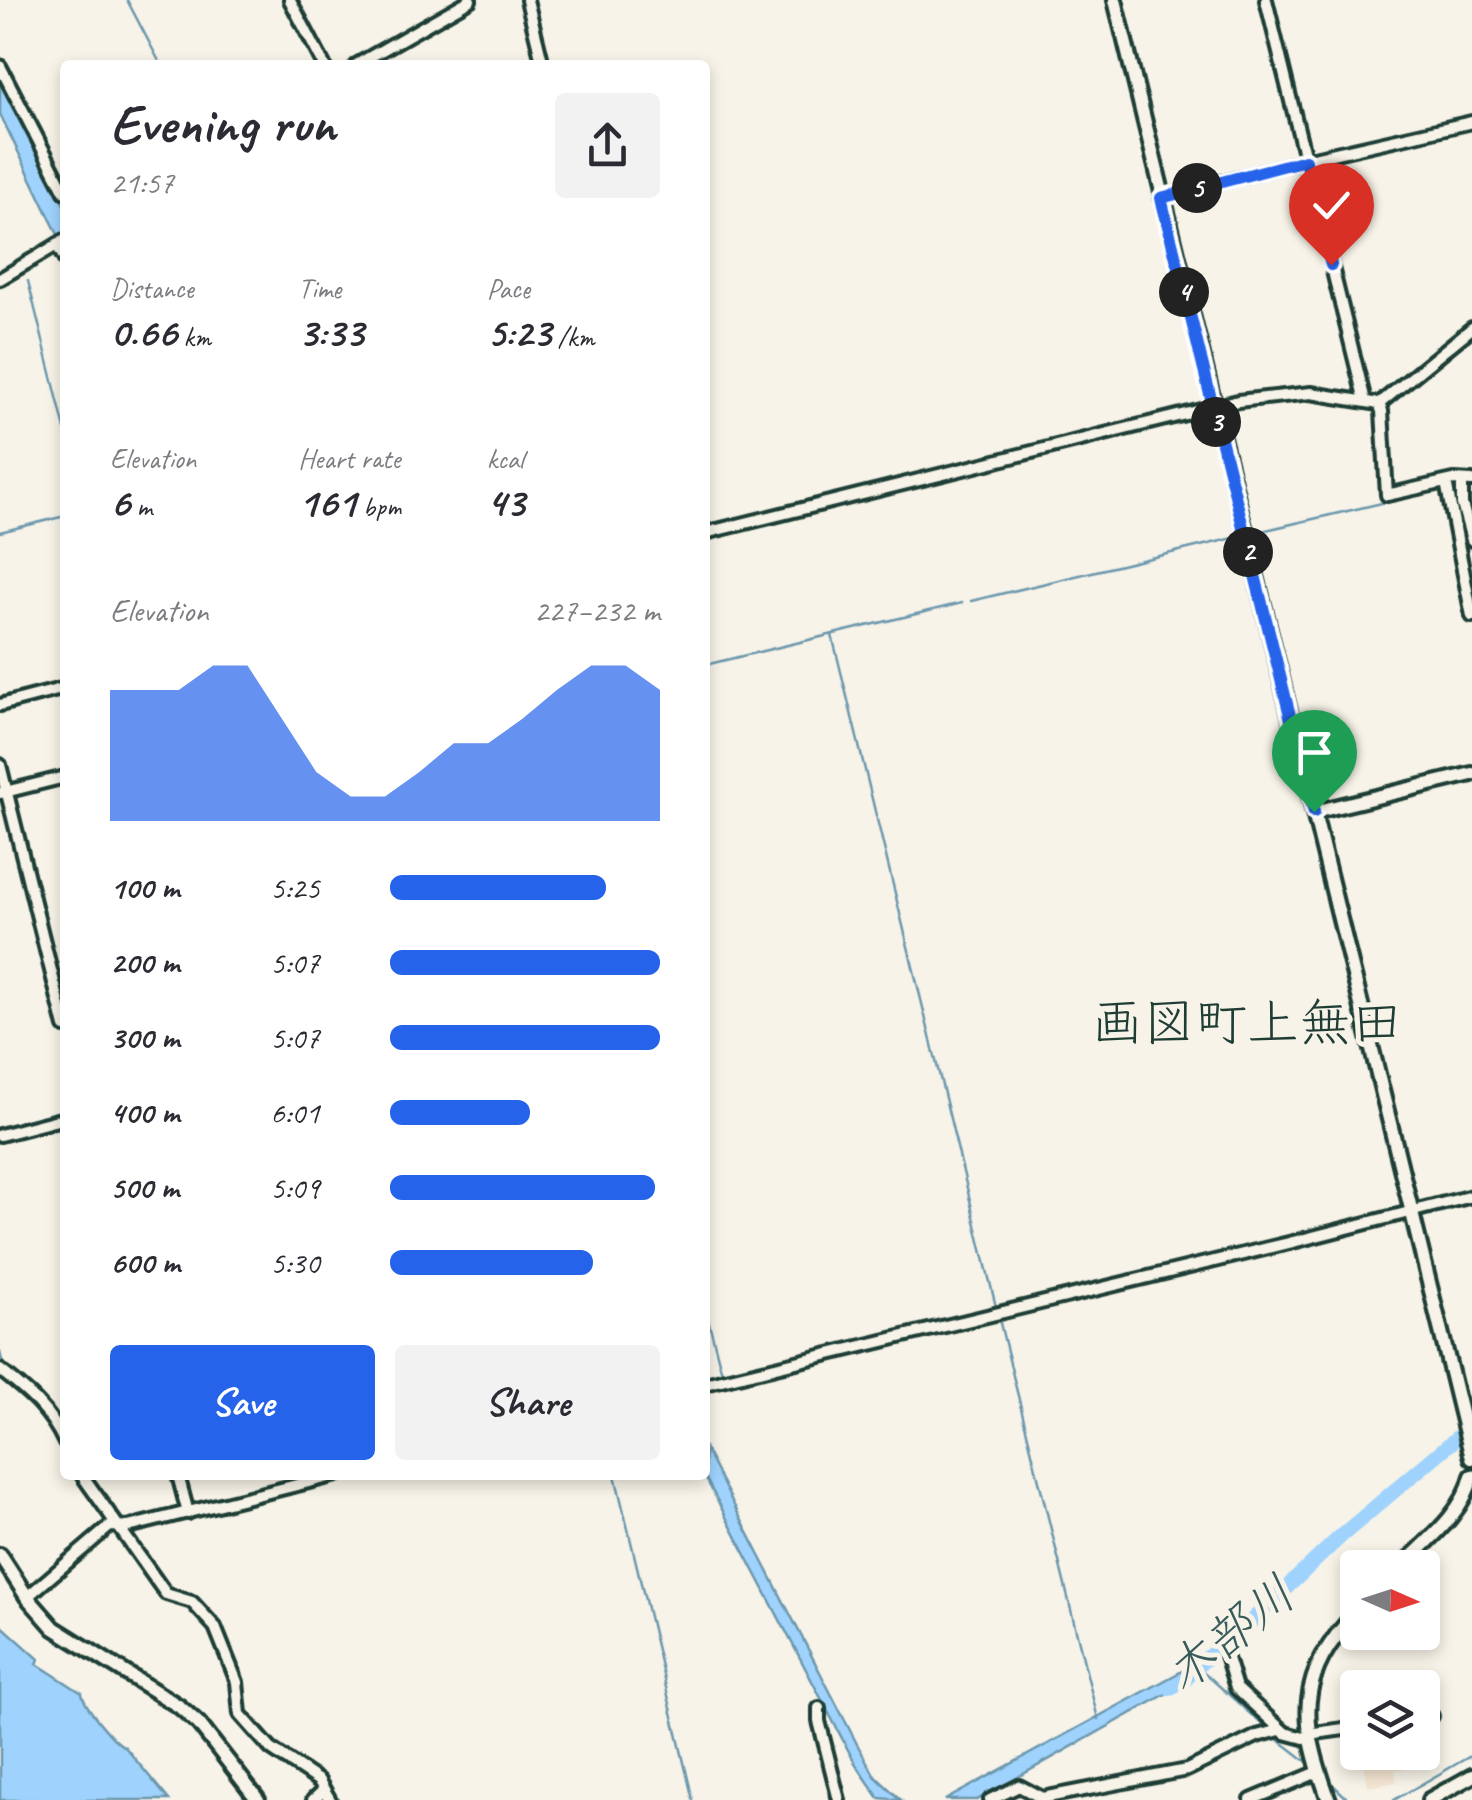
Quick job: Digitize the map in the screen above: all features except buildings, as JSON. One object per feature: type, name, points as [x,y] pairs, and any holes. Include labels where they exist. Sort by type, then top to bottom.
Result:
[{"type":"main road","points":[[1115,0],[1472,1458]]},
{"type":"main road","points":[[1314,812],[1472,774]]},
{"type":"main road","points":[[1418,1550],[1464,1499],[1472,1476]]},
{"type":"main road","points":[[0,1554],[27,1597],[54,1628],[199,1724],[258,1800]]},
{"type":"main road","points":[[1328,1800],[1308,1736],[1313,1676],[1340,1629]]},
{"type":"main road","points":[[1429,1800],[1472,1776]]},
{"type":"street","points":[[290,0],[321,60]]},
{"type":"street","points":[[365,60],[470,0]]},
{"type":"street","points":[[527,0],[542,60]]},
{"type":"street","points":[[1266,0],[1364,401]]},
{"type":"street","points":[[0,66],[60,182]]},
{"type":"street","points":[[1161,198],[1472,122]]},
{"type":"street","points":[[0,279],[60,243]]},
{"type":"street","points":[[1379,404],[1472,328]]},
{"type":"street","points":[[710,531],[1238,401],[1311,393],[1379,404]]},
{"type":"street","points":[[1379,404],[1386,494],[1446,482],[1467,482],[1464,511],[1472,540]]},
{"type":"street","points":[[1446,482],[1472,616]]},
{"type":"street","points":[[0,705],[60,689]]},
{"type":"street","points":[[0,765],[3,792],[60,1008]]},
{"type":"street","points":[[3,792],[60,777]]},
{"type":"street","points":[[0,1135],[60,1119]]},
{"type":"street","points":[[710,1383],[1289,1244],[1472,1196]]},
{"type":"street","points":[[0,1370],[37,1398],[60,1432]]},
{"type":"street","points":[[85,1480],[166,1594],[192,1602],[215,1627],[237,1682],[240,1714],[272,1748],[318,1781],[327,1795],[312,1800]]},
{"type":"street","points":[[179,1480],[188,1512]]},
{"type":"street","points":[[27,1597],[110,1526],[128,1527],[317,1480]]},
{"type":"street","points":[[1226,1656],[1236,1688],[1274,1732],[1300,1738],[1340,1730]]},
{"type":"street","points":[[819,1708],[839,1800]]},
{"type":"street","points":[[990,1800],[1019,1786],[1042,1798],[1186,1770],[1274,1732]]},
{"type":"street","points":[[1252,1800],[1318,1772]]},
{"type":"street","points":[[1102,1787],[1107,1800]]},
{"type":"shaded area","points":[[1365,1770],[1395,1770],[1396,1782],[1368,1787]]},
{"type":"water","points":[[0,80],[60,197],[60,239],[0,114]]},
{"type":"water","points":[[710,1459],[857,1744],[875,1776],[901,1800],[879,1798],[855,1763],[707,1480],[710,1480]]},
{"type":"water","points":[[0,1624],[39,1659],[37,1664],[82,1693],[100,1723],[169,1800],[0,1800]]},
{"type":"water","points":[[1182,1671],[1191,1680],[977,1800],[945,1800]]},
{"type":"waterway","points":[[127,0],[158,60]]},
{"type":"waterway","points":[[28,281],[60,409]]},
{"type":"waterway","points":[[1253,533],[1442,489]]},
{"type":"waterway","points":[[0,532],[60,517]]},
{"type":"waterway","points":[[1459,521],[1472,583]]},
{"type":"waterway","points":[[971,601],[1238,537]]},
{"type":"waterway","points":[[710,664],[962,603]]},
{"type":"waterway","points":[[832,635],[997,1311]]},
{"type":"waterway","points":[[0,1127],[60,1111]]},
{"type":"waterway","points":[[999,1319],[1098,1719]]},
{"type":"waterway","points":[[710,1326],[722,1373]]},
{"type":"waterway","points":[[0,1352],[3,1365]]},
{"type":"waterway","name":"木部川","points":[[1170,1688],[1185,1680],[1341,1536],[1472,1425]]},
{"type":"waterway","points":[[616,1480],[693,1800]]},
{"type":"waterway","points":[[1197,1666],[1266,1728]]},
{"type":"waterway","points":[[1275,1737],[1306,1761]]},
{"type":"waterway","points":[[1394,1800],[1472,1755]]},
{"type":"waterway","points":[[1331,1783],[1349,1800]]},
{"type":"district","name":"画図町上無田","points":[[1247,1023]]},
{"type":"route","points":[[1314,812],[1161,198],[1305,160],[1331,265]]}]
